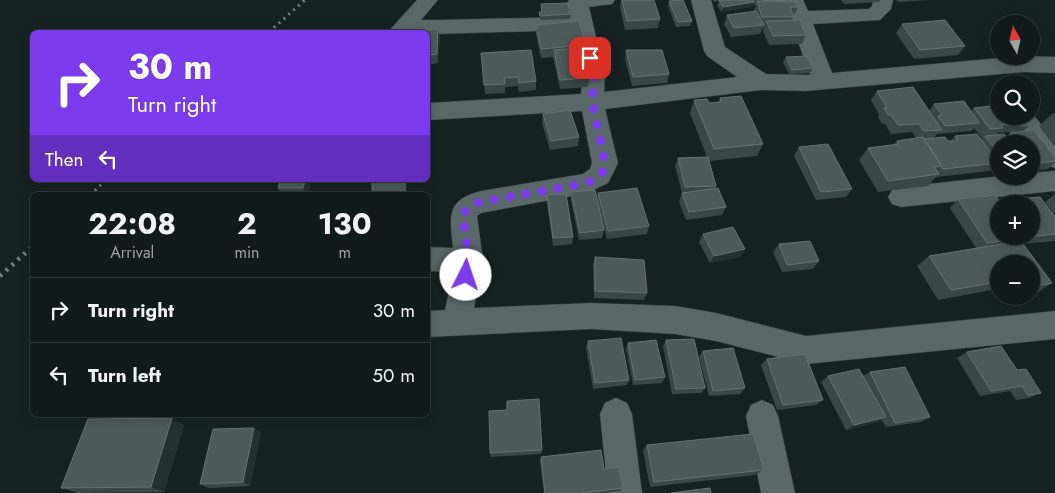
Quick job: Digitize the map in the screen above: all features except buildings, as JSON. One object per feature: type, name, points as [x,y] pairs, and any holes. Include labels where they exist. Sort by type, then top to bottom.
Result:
[{"type":"street","points":[[401,29],[428,0]]},
{"type":"street","points":[[401,29],[579,8],[605,0]]},
{"type":"street","points":[[701,0],[715,50],[762,82]]},
{"type":"street","points":[[824,81],[797,9],[873,15],[880,12],[883,0]]},
{"type":"street","points":[[457,322],[469,260],[463,218],[464,211],[469,206],[481,202],[587,183],[600,178],[604,171],[605,163],[592,102],[594,75],[579,8]]},
{"type":"street","points":[[430,112],[592,102],[762,82],[824,81],[1024,64],[1055,65]]},
{"type":"street","points":[[982,68],[990,78]]},
{"type":"street","points":[[1028,125],[1055,158]]},
{"type":"street","points":[[901,197],[1055,181]]},
{"type":"street","points":[[430,259],[469,260]]},
{"type":"street","points":[[430,324],[591,316],[675,320],[716,326],[777,344],[806,350],[1055,325]]},
{"type":"street","points":[[616,414],[624,493]]},
{"type":"street","points":[[762,416],[778,493]]},
{"type":"railway","points":[[271,30],[305,0]]},
{"type":"railway","points":[[93,192],[104,182]]},
{"type":"railway","points":[[0,276],[30,249]]},
{"type":"route","points":[[466,275],[469,260],[463,218],[464,211],[469,206],[475,203],[587,183],[600,178],[604,171],[605,163],[592,102],[594,75],[590,58]]}]
